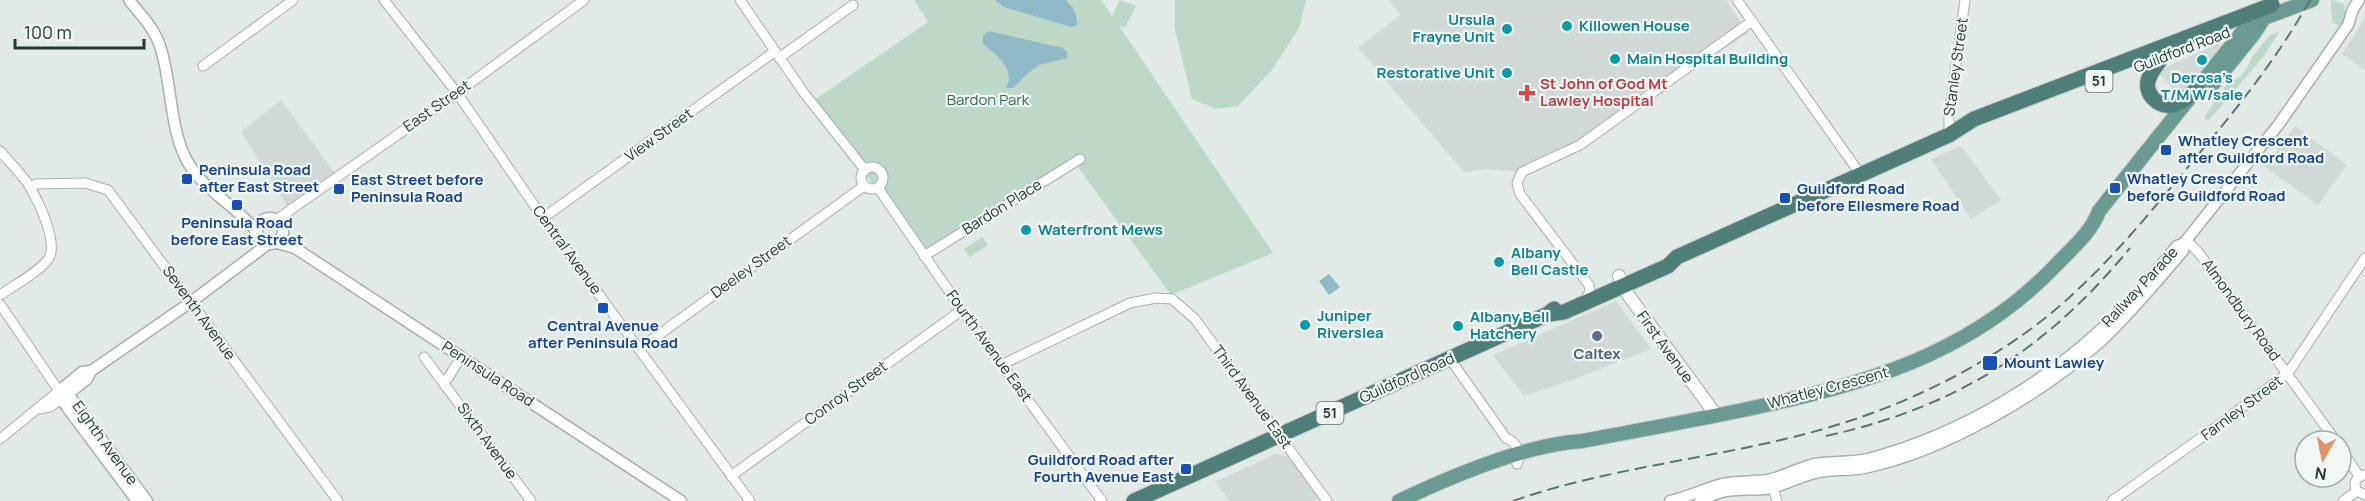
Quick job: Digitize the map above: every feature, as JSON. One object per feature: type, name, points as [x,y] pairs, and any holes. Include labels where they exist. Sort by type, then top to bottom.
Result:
[{"type":"highway","name":"Guildford Road","points":[[1948,135],[1977,127],[2162,57],[2263,11]]},
{"type":"highway","name":"Guildford Road","points":[[1134,501],[1548,314],[1564,312],[1586,297],[1621,281],[1668,266],[1677,258],[1948,135],[1974,119],[2263,11]]},
{"type":"highway","points":[[2162,57],[2148,82],[2150,95],[2155,100],[2161,104],[2174,105],[2197,89]]},
{"type":"main road","name":"Guildford Road","points":[[2263,11],[2287,0]]},
{"type":"main road","name":"Guildford Road","points":[[2263,11],[2312,0]]},
{"type":"main road","name":"Whatley Crescent","points":[[1399,501],[1444,481],[1564,442],[1582,441],[1809,396],[1893,371],[1942,350],[2013,305],[2043,279],[2096,220],[2099,211],[2263,11]]},
{"type":"main road","name":"Whatley Crescent","points":[[2096,220],[2105,216],[2252,36],[2263,11]]},
{"type":"main road","name":"First Avenue","points":[[1621,281],[1629,296],[1716,415]]},
{"type":"main road","name":"Whatley Crescent","points":[[1422,501],[1514,459]]},
{"type":"street","points":[[129,0],[150,27],[159,44],[176,127],[186,159],[203,181],[244,216],[263,243],[272,244]]},
{"type":"street","points":[[203,66],[293,0]]},
{"type":"street","name":"Central Avenue","points":[[384,0],[457,93],[543,218],[750,501]]},
{"type":"street","name":"East Street","points":[[281,226],[290,210],[457,93],[584,0]]},
{"type":"street","points":[[740,0],[777,55],[865,170]]},
{"type":"street","points":[[1737,0],[1862,175]]},
{"type":"street","name":"Stanley Street","points":[[1948,135],[1965,0]]},
{"type":"street","name":"Railway Parade","points":[[1701,501],[1720,493],[1771,484],[1814,464],[1854,461],[1897,450],[1957,426],[1994,406],[2073,353],[2124,308],[2177,246],[2185,241],[2279,124],[2348,25],[2353,3]]},
{"type":"street","name":"View Street","points":[[543,218],[777,55],[853,5]]},
{"type":"street","points":[[1586,297],[1589,285],[1520,194],[1517,183],[1522,172],[1580,145],[1752,21]]},
{"type":"street","points":[[0,151],[30,188],[51,235],[52,246],[49,258],[43,264],[0,295]]},
{"type":"street","name":"Bardon Place","points":[[924,256],[1080,159]]},
{"type":"street","points":[[875,167],[883,173],[883,183],[878,188],[872,190],[864,186],[861,179],[865,170],[875,167]]},
{"type":"street","name":"Seventh Avenue","points":[[30,188],[36,184],[85,183],[108,190],[338,501]]},
{"type":"street","name":"Deeley Street","points":[[639,349],[864,186]]},
{"type":"street","name":"Fourth Avenue East","points":[[878,188],[962,310],[1102,501]]},
{"type":"street","points":[[0,438],[39,409],[50,407],[87,379],[91,371],[191,302],[249,257],[272,244],[281,226],[269,218],[262,221],[244,216]]},
{"type":"street","points":[[249,257],[262,221]]},
{"type":"street","name":"Peninsula Road","points":[[281,226],[295,248]]},
{"type":"street","name":"Almondbury Road","points":[[2185,241],[2199,252],[2328,429]]},
{"type":"street","name":"Peninsula Road","points":[[272,244],[295,248],[681,501]]},
{"type":"street","name":"Farnley Street","points":[[2112,501],[2288,373],[2365,258]]},
{"type":"street","name":"Third Avenue East","points":[[1003,364],[1130,303],[1156,298],[1172,299],[1195,319],[1327,501]]},
{"type":"street","name":"Eighth Avenue","points":[[0,304],[137,501]]},
{"type":"street","name":"Conroy Street","points":[[731,476],[962,310]]},
{"type":"street","name":"Sixth Avenue","points":[[424,357],[531,501]]},
{"type":"street","points":[[443,381],[448,378],[461,357]]},
{"type":"street","points":[[1450,359],[1506,438],[1509,451],[1514,459]]},
{"type":"street","name":"Eighth Avenue","points":[[63,395],[147,501]]},
{"type":"street","points":[[1506,438],[1512,440],[1514,459]]},
{"type":"street","points":[[2343,501],[2361,493],[2355,482],[2362,475]]},
{"type":"street","name":"Railway Parade","points":[[1670,501],[1690,497],[1721,484],[1771,484]]},
{"type":"street","points":[[1771,484],[1777,501]]},
{"type":"shaded area","name":"St John of God Mt Lawley Hospital","points":[[1389,0],[1726,0],[1748,33],[1590,137],[1522,172],[1485,169],[1464,172],[1358,48],[1400,15]]},
{"type":"shaded area","points":[[2365,18],[2365,70],[2342,54]]},
{"type":"shaded area","points":[[2219,43],[2221,47],[2179,96],[2157,71]]},
{"type":"shaded area","points":[[281,100],[337,176],[290,210],[241,132]]},
{"type":"shaded area","points":[[2295,126],[2347,165],[2318,205],[2265,167]]},
{"type":"shaded area","points":[[1961,146],[2001,200],[1971,219],[1931,159]]},
{"type":"shaded area","points":[[1616,301],[1651,349],[1524,396],[1493,355]]},
{"type":"shaded area","points":[[1275,454],[1296,458],[1323,495],[1313,501],[1230,501],[1215,482]]},
{"type":"green space","name":"Bardon Park","points":[[914,0],[1101,0],[1112,16],[1120,0],[1136,6],[1125,28],[1119,26],[1273,253],[1171,295],[1075,163],[922,254],[813,101],[928,22]]},
{"type":"green space","points":[[1175,0],[1306,0],[1299,28],[1272,70],[1238,106],[1216,109],[1192,99],[1175,30]]},
{"type":"green space","points":[[2331,0],[2343,3],[2344,6],[2344,18],[2339,26],[2332,22]]},
{"type":"green space","points":[[2279,32],[2264,56],[2210,119],[2206,120],[2205,116],[2227,84],[2240,77],[2252,57],[2270,35]]},
{"type":"green space","points":[[982,237],[988,245],[970,257],[964,249]]},
{"type":"water","points":[[995,0],[1065,0],[1074,11],[1077,25],[1071,27],[1004,7]]},
{"type":"water","points":[[989,31],[1063,48],[1067,52],[1067,58],[1039,65],[1013,88],[1006,88],[1009,75],[1007,69],[999,58],[983,44],[983,35]]},
{"type":"water","points":[[1329,274],[1340,287],[1329,295],[1319,281]]},
{"type":"railway","points":[[1513,501],[1591,479],[1751,447],[1830,427],[1881,410],[1930,389],[1999,351],[2070,297],[2115,252],[2243,100],[2285,41],[2310,0]]},
{"type":"railway","points":[[1826,436],[1873,424],[1916,409],[1957,391],[1995,370],[2065,317],[2130,248]]},
{"type":"place","name":"Killowen House","points":[[1567,26]]},
{"type":"place","name":"Ursula Frayne Unit","points":[[1507,29]]},
{"type":"place","name":"Main Hospital Building","points":[[1615,59]]},
{"type":"place","name":"Derosa’s T/M W/sale","points":[[2202,60]]},
{"type":"place","name":"Restorative Unit","points":[[1507,73]]},
{"type":"place","name":"St John of God Mt Lawley Hospital","points":[[1527,93]]},
{"type":"place","name":"Whatley Crescent after Guildford Road","points":[[2166,150]]},
{"type":"place","name":"Peninsula Road after East Street","points":[[187,179]]},
{"type":"place","name":"Whatley Crescent before Guildford Road","points":[[2115,188]]},
{"type":"place","name":"East Street before Peninsula Road","points":[[339,189]]},
{"type":"place","name":"Guildford Road before Ellesmere Road","points":[[1785,198]]},
{"type":"place","name":"Peninsula Road before East Street","points":[[237,205]]},
{"type":"place","name":"Waterfront Mews","points":[[1026,230]]},
{"type":"place","name":"Albany Bell Castle","points":[[1499,262]]},
{"type":"place","name":"Central Avenue after Peninsula Road","points":[[603,308]]},
{"type":"place","name":"Juniper Riverslea","points":[[1305,325]]},
{"type":"place","name":"Albany Bell Hatchery","points":[[1458,326]]},
{"type":"place","name":"Caltex","points":[[1597,336]]},
{"type":"place","name":"Mount Lawley","points":[[1990,363]]},
{"type":"place","name":"Guildford Road after Fourth Avenue East","points":[[1186,469]]}]
